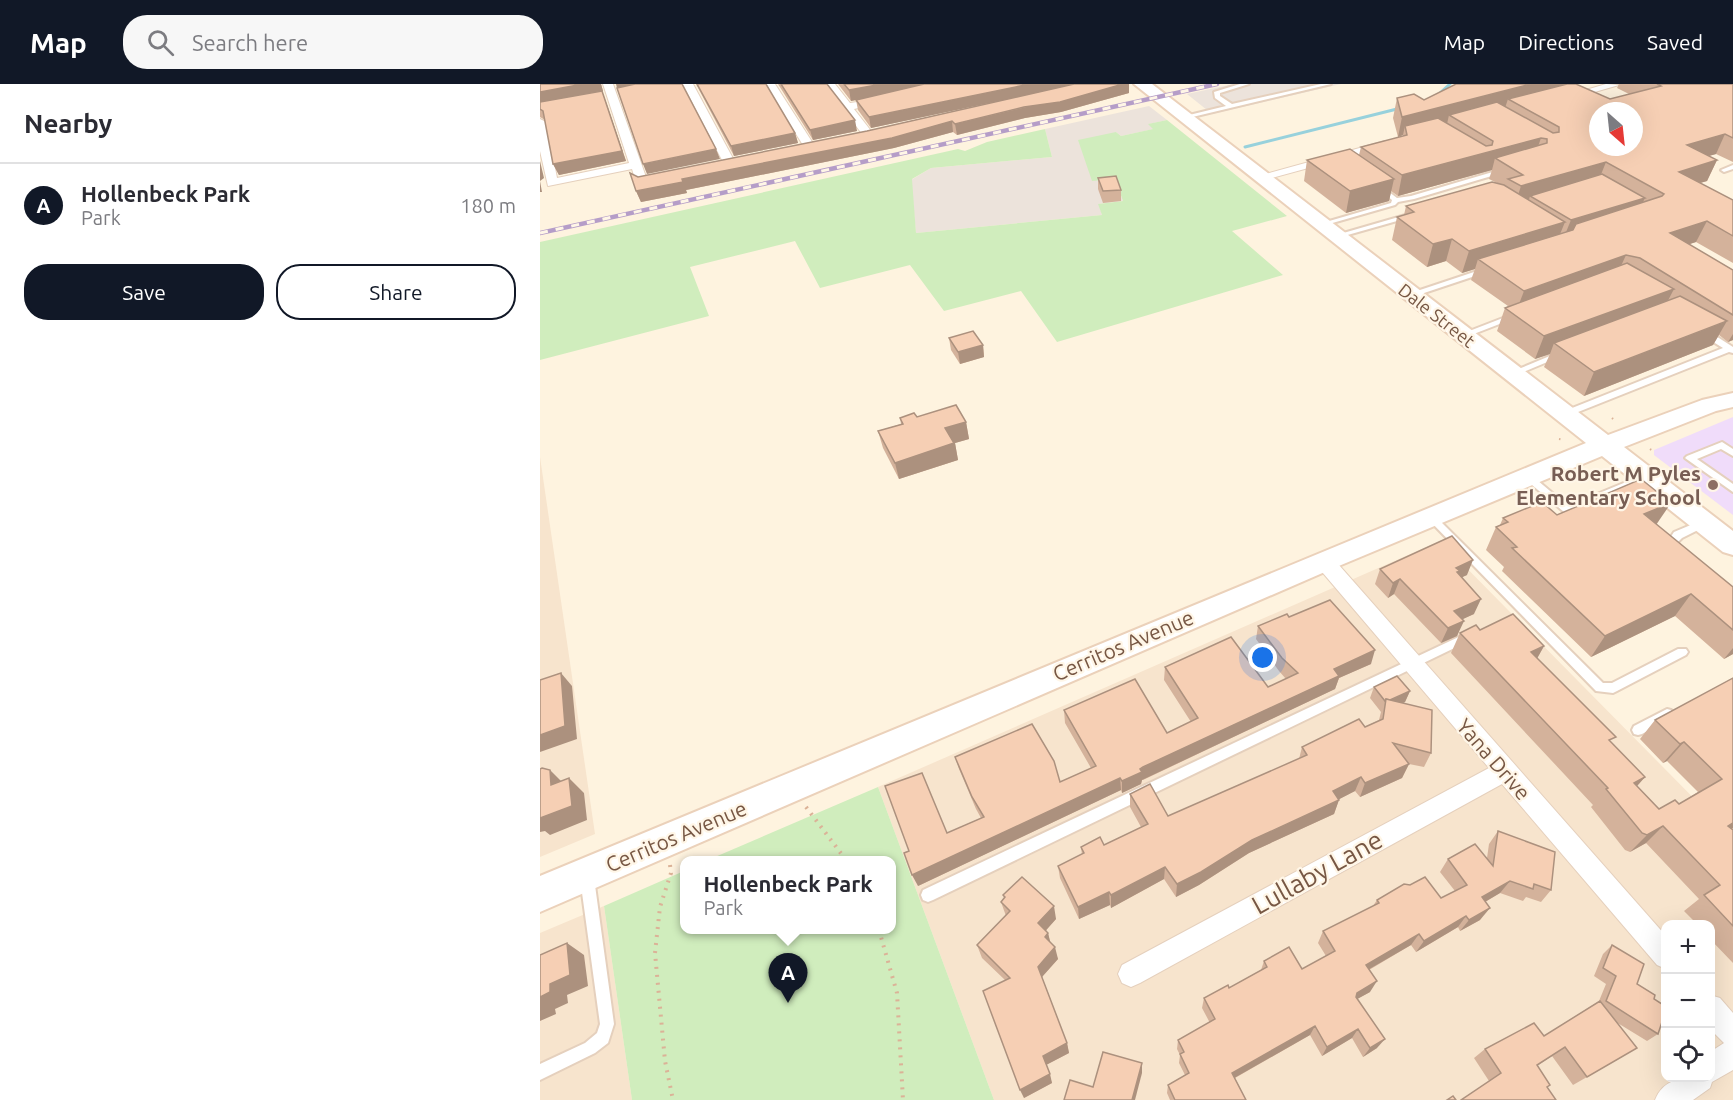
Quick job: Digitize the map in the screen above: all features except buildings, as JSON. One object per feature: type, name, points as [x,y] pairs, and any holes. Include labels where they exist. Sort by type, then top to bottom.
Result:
[{"type":"street","points":[[688,84],[730,164]]},
{"type":"street","points":[[770,84],[810,148]]},
{"type":"street","points":[[830,84],[870,136]]},
{"type":"street","name":"Dale Street","points":[[1146,85],[1322,224],[1340,227],[1412,294],[1733,545]]},
{"type":"street","points":[[1558,99],[1614,85]]},
{"type":"street","points":[[611,92],[642,182],[675,175]]},
{"type":"street","points":[[848,107],[893,98]]},
{"type":"street","points":[[540,122],[552,183],[635,165]]},
{"type":"street","points":[[1261,177],[1340,160],[1400,140]]},
{"type":"street","name":"Cerritos Avenue","points":[[540,894],[1324,561],[1605,446],[1721,402],[1733,385]]},
{"type":"street","name":"Yana Drive","points":[[1324,561],[1661,951]]},
{"type":"street","name":"Lullaby Lane","points":[[1131,974],[1504,771]]},
{"type":"street","points":[[1715,1014],[1733,1034]]},
{"type":"street","points":[[1715,1066],[1733,1053]]},
{"type":"street","points":[[1669,1100],[1693,1082]]},
{"type":"lane","points":[[1231,106],[1217,97],[1217,92],[1246,84]]},
{"type":"lane","points":[[1184,117],[1328,84]]},
{"type":"lane","points":[[1724,170],[1733,167]]},
{"type":"lane","points":[[1371,182],[1396,200],[1412,198],[1514,168]]},
{"type":"lane","points":[[1340,227],[1394,204],[1396,200]]},
{"type":"lane","points":[[1340,227],[1413,214]]},
{"type":"lane","points":[[1412,294],[1497,267]]},
{"type":"lane","points":[[1463,335],[1518,315]]},
{"type":"lane","points":[[1700,330],[1731,350]]},
{"type":"lane","points":[[1565,414],[1731,350]]},
{"type":"lane","points":[[1513,373],[1568,352]]},
{"type":"lane","points":[[1733,453],[1722,445],[1690,458],[1733,489]]},
{"type":"lane","points":[[1528,477],[1567,510],[1646,477]]},
{"type":"lane","points":[[1431,518],[1600,688],[1612,688],[1682,652]]},
{"type":"lane","points":[[1682,556],[1674,549],[1673,541],[1678,535],[1705,523]]},
{"type":"lane","points":[[928,895],[1476,633]]},
{"type":"lane","points":[[1638,730],[1676,709]]},
{"type":"lane","points":[[540,1072],[590,1048],[603,1038],[607,1024],[586,875]]},
{"type":"path","points":[[1559,439],[1564,440]]},
{"type":"path","points":[[798,784],[809,814],[842,856]]},
{"type":"path","points":[[669,839],[671,873],[660,907],[655,953],[665,1061],[673,1100]]},
{"type":"path","points":[[880,934],[897,993],[903,1100]]},
{"type":"shaded area","points":[[1234,84],[1341,84],[1212,114],[1187,94]]},
{"type":"shaded area","points":[[1149,106],[1167,120],[1149,124],[1154,129],[1121,136],[1116,132],[1115,179],[1123,201],[1099,204],[1102,215],[916,233],[911,180],[931,168],[1052,157],[1045,129]]},
{"type":"shaded area","name":"Robert M Pyles Elementary School","points":[[1733,417],[1733,515],[1654,455],[1654,450]]},
{"type":"shaded area","points":[[540,457],[595,834],[540,857]]},
{"type":"shaded area","points":[[1440,541],[1733,838],[1733,1100],[994,1100],[878,787]]},
{"type":"shaded area","points":[[604,906],[632,1100],[540,1100],[540,933]]},
{"type":"green space","points":[[1167,120],[1287,216],[1232,231],[1283,275],[1057,342],[1021,291],[944,311],[910,265],[820,288],[795,241],[690,267],[709,316],[540,360],[540,242],[958,149],[965,151],[987,142],[1045,129],[1052,157],[931,168],[912,179],[916,233],[1102,215],[1098,204],[1123,201],[1115,179],[1092,181],[1078,140],[1116,132],[1121,136],[1153,129],[1148,124]]},
{"type":"green space","points":[[878,787],[994,1100],[632,1100],[604,906],[680,873],[680,934],[896,934],[896,856],[717,856]]},
{"type":"waterway","points":[[1440,93],[1450,84]]},
{"type":"waterway","points":[[1245,147],[1401,108]]},
{"type":"railway","points":[[540,233],[1217,84]]},
{"type":"place","name":"Robert M Pyles Elementary School","points":[[1713,485]]},
{"type":"place","name":"Hollenbeck Park","points":[[788,1003]]}]
